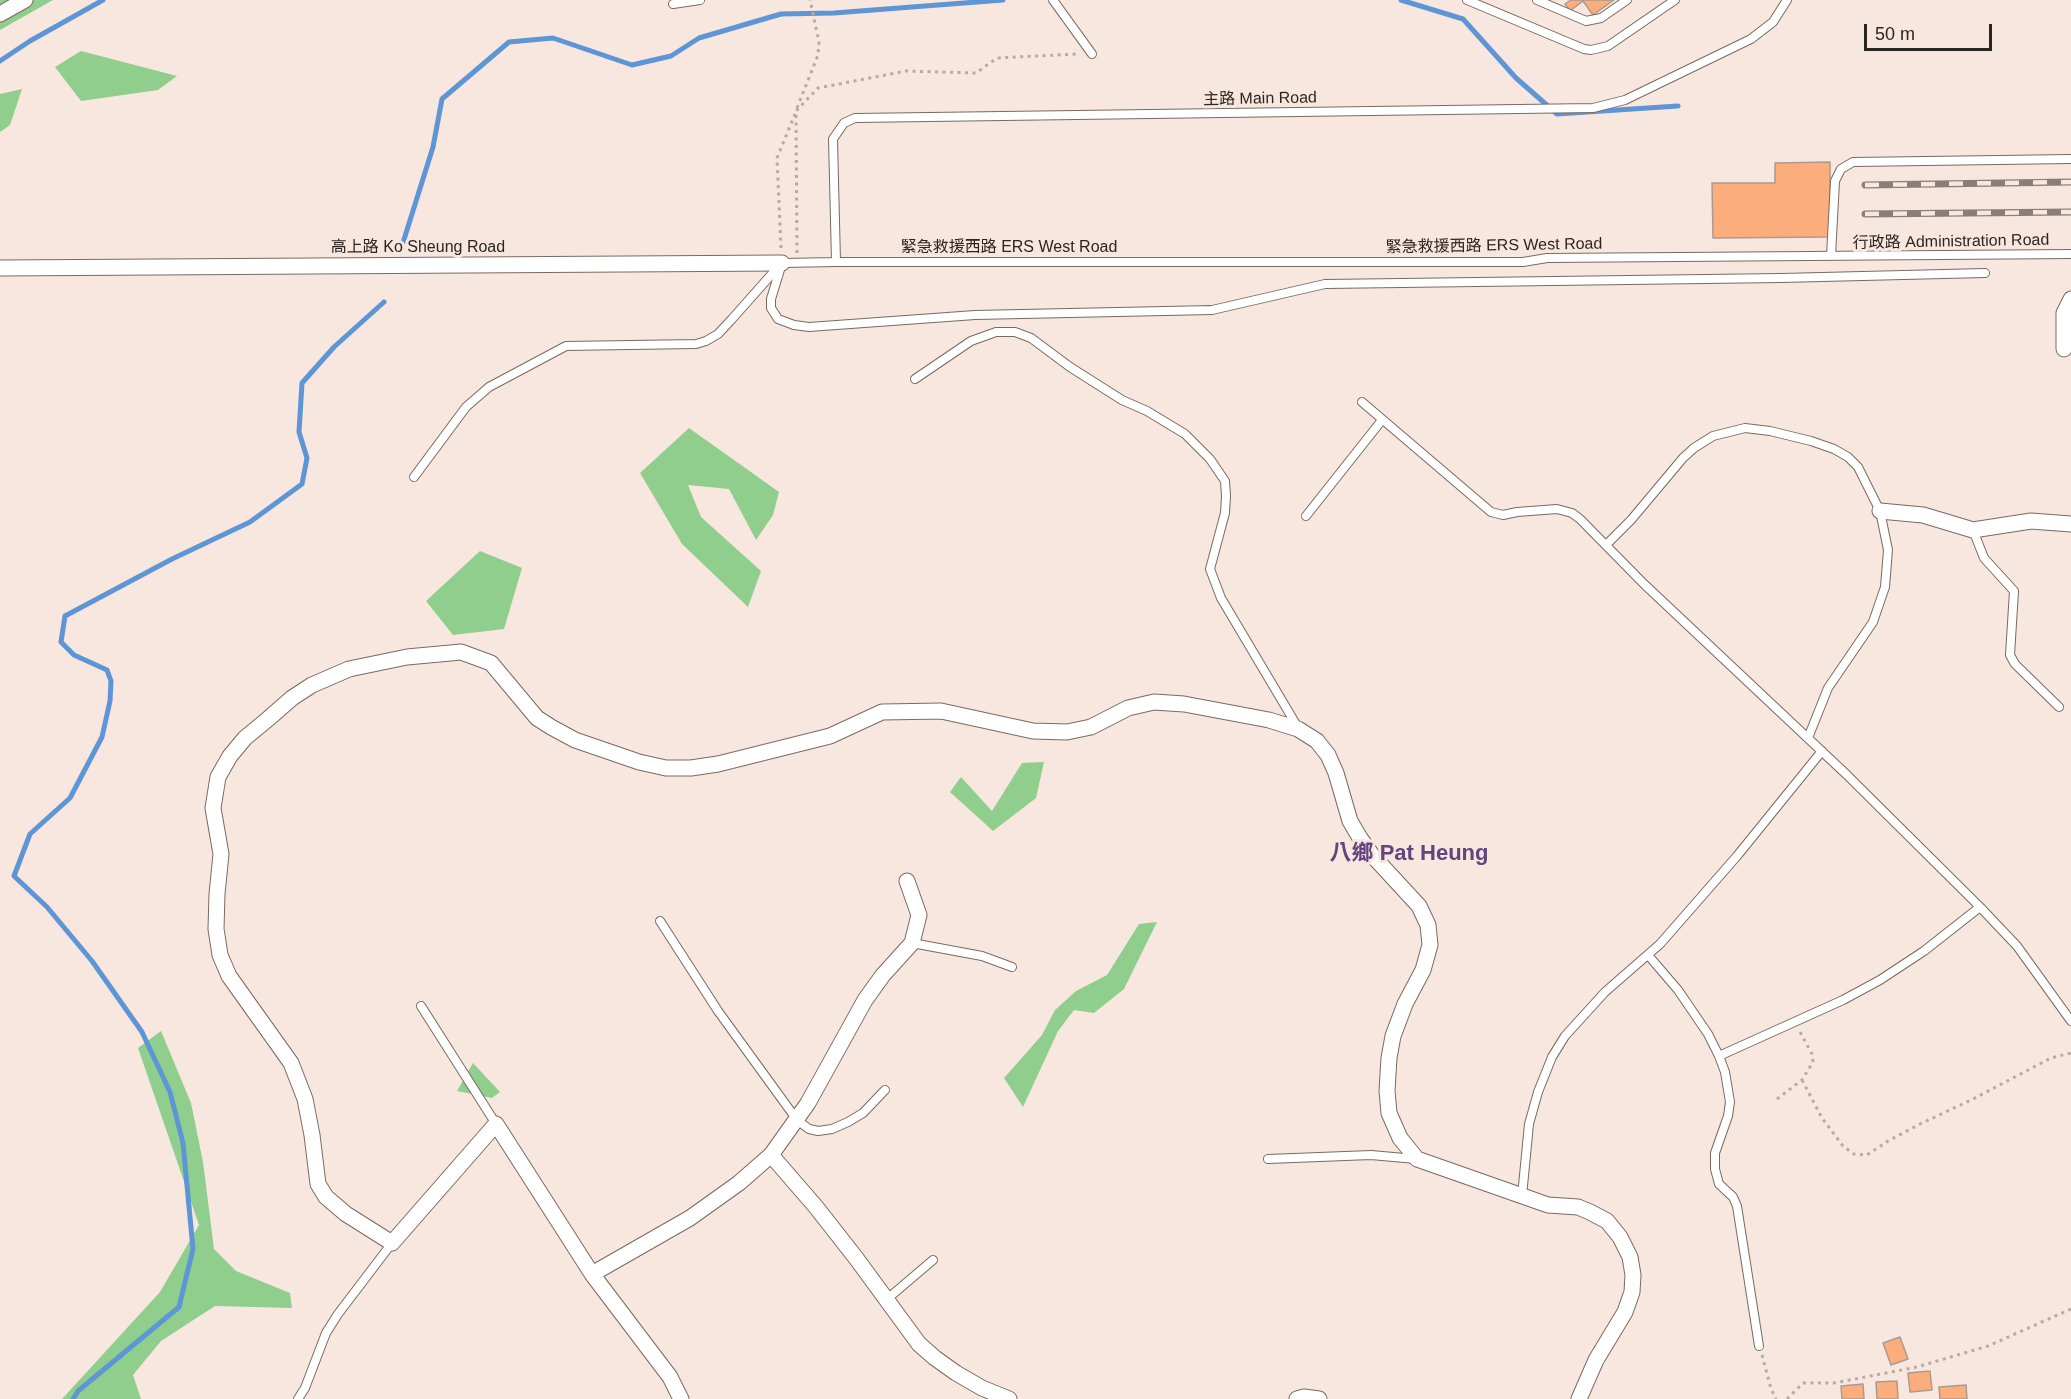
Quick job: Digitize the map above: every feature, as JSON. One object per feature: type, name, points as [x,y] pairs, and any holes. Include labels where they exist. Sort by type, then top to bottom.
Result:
[{"type":"street","points":[[0,14],[25,0]]},
{"type":"street","name":"高上路 Ko Sheung Road","points":[[0,268],[782,263]]},
{"type":"street","points":[[2064,349],[2064,313],[2071,298]]},
{"type":"street","points":[[1880,511],[1923,514],[1972,530],[2031,521],[2071,524]]},
{"type":"street","points":[[681,1399],[670,1377],[592,1274],[496,1124],[392,1243],[346,1214],[326,1197],[318,1185],[305,1099],[291,1063],[229,976],[220,954],[216,929],[221,854],[213,808],[218,777],[230,756],[245,738],[292,698],[312,685],[349,669],[407,657],[461,652],[491,663],[537,718],[551,727],[575,740],[639,762],[666,768],[691,768],[718,764],[831,736],[882,711],[941,711],[1033,731],[1067,732],[1091,727],[1128,708],[1154,702],[1184,704],[1269,720],[1298,729],[1317,741],[1328,755],[1355,830],[1372,855],[1419,906],[1428,925],[1430,945],[1423,970],[1405,1004],[1393,1036],[1387,1091],[1389,1113],[1395,1129],[1417,1159],[1548,1205],[1578,1207],[1607,1221],[1620,1237],[1630,1257],[1633,1275],[1632,1292],[1625,1312],[1596,1360],[1579,1399]]},
{"type":"street","points":[[592,1274],[690,1218],[739,1183],[771,1155],[797,1120],[829,1067],[865,999],[912,943],[919,915],[907,880]]},
{"type":"street","points":[[771,1155],[856,1258],[919,1344],[935,1358],[982,1388],[1009,1399]]},
{"type":"street","points":[[1297,1399],[1304,1397],[1319,1399]]},
{"type":"lane","points":[[673,4],[700,0]]},
{"type":"lane","points":[[1053,0],[1092,54]]},
{"type":"lane","points":[[1467,0],[1591,50],[1608,46],[1676,0]]},
{"type":"lane","points":[[1537,0],[1586,21],[1601,18],[1627,0]]},
{"type":"lane","name":"主路 Main Road","points":[[837,262],[833,139],[844,123],[855,118],[1593,108],[1625,100],[1751,39],[1773,22],[1787,0]]},
{"type":"lane","points":[[1832,256],[1835,181],[1841,169],[1852,162],[2071,159]]},
{"type":"lane","name":"行政路 Administration Road","points":[[1832,256],[2071,254]]},
{"type":"lane","name":"緊急救援西路 ERS West Road","points":[[837,262],[1523,262],[1547,258],[1832,256]]},
{"type":"lane","name":"高上路 Ko Sheung Road","points":[[782,263],[837,262]]},
{"type":"lane","points":[[782,263],[771,299],[771,308],[778,319],[794,325],[809,327],[975,315],[1212,309],[1325,284],[1985,273]]},
{"type":"lane","points":[[414,477],[466,407],[489,387],[566,346],[696,344],[706,341],[718,334],[782,263]]},
{"type":"lane","points":[[915,379],[971,341],[996,332],[1015,332],[1031,338],[1070,367],[1122,400],[1147,411],[1185,435],[1210,459],[1225,481],[1225,513],[1210,569],[1221,598],[1298,729]]},
{"type":"lane","points":[[1362,402],[1491,512],[1503,515],[1557,509],[1572,513],[1808,738],[1980,907],[2017,946],[2071,1021]]},
{"type":"lane","points":[[1306,516],[1382,420]]},
{"type":"lane","points":[[1606,545],[1631,520],[1683,458],[1713,436],[1745,428],[1811,441],[1848,457],[1858,467],[1880,511],[1888,550],[1885,587],[1873,622],[1828,688],[1808,738]]},
{"type":"lane","points":[[1972,530],[1984,558],[2014,591],[2010,655],[2015,663],[2059,707]]},
{"type":"lane","points":[[1522,1196],[1529,1124],[1538,1092],[1552,1057],[1565,1036],[1605,992],[1660,944],[1737,856],[1822,752]]},
{"type":"lane","points":[[1719,1056],[1843,1000],[1880,980],[1924,951],[1980,907]]},
{"type":"lane","points":[[660,921],[718,1011],[797,1120],[809,1129],[832,1130],[863,1113],[885,1090]]},
{"type":"lane","points":[[912,943],[982,956],[1012,967]]},
{"type":"lane","points":[[1648,955],[1678,990],[1708,1034],[1719,1056],[1729,1091],[1728,1116],[1714,1153],[1714,1169],[1719,1184],[1733,1197],[1737,1206],[1759,1346]]},
{"type":"lane","points":[[421,1006],[496,1124]]},
{"type":"lane","points":[[1268,1159],[1371,1155],[1417,1159]]},
{"type":"lane","points":[[298,1399],[305,1388],[326,1333],[392,1243]]},
{"type":"lane","points":[[886,1300],[933,1260]]},
{"type":"path","points":[[782,263],[777,158],[818,55],[819,42],[811,2]]},
{"type":"path","points":[[1777,1099],[1802,1080],[1813,1062],[1812,1054],[1796,1022]]},
{"type":"path","points":[[1802,1080],[1822,1118],[1843,1146],[1854,1154],[1867,1155],[1920,1124],[2051,1058],[2071,1053]]},
{"type":"path","points":[[1787,1399],[1803,1383],[1834,1383],[1917,1366],[1988,1346],[2071,1310]]},
{"type":"path","points":[[1759,1346],[1776,1399]]},
{"type":"green space","points":[[0,0],[53,0],[0,30]]},
{"type":"green space","points":[[81,51],[177,76],[158,90],[81,101],[55,67]]},
{"type":"green space","points":[[22,89],[10,125],[0,132],[0,94]]},
{"type":"green space","points":[[689,428],[779,492],[773,515],[756,540],[729,489],[688,485],[701,517],[761,571],[748,607],[682,544],[640,473]]},
{"type":"green space","points":[[480,551],[522,568],[504,629],[453,635],[426,601]]},
{"type":"green space","points":[[1044,762],[1036,798],[993,831],[950,792],[961,777],[992,811],[1022,763]]},
{"type":"green space","points":[[1157,922],[1124,989],[1094,1013],[1074,1010],[1058,1031],[1023,1107],[1004,1078],[1042,1035],[1055,1010],[1076,991],[1107,975],[1139,924]]},
{"type":"green space","points":[[161,1031],[191,1103],[203,1162],[214,1249],[236,1271],[290,1293],[292,1308],[215,1306],[161,1341],[133,1375],[141,1399],[62,1399],[160,1292],[199,1225],[138,1048]]},
{"type":"green space","points":[[473,1063],[500,1092],[492,1098],[457,1091]]},
{"type":"building","points":[[1571,0],[1614,0],[1593,15],[1583,1],[1570,11],[1565,4]]},
{"type":"building","points":[[1830,162],[1830,237],[1713,238],[1712,183],[1775,183],[1775,163]]},
{"type":"building","points":[[1900,1337],[1908,1359],[1891,1365],[1883,1343]]},
{"type":"building","points":[[1930,1371],[1932,1390],[1910,1392],[1908,1373]]},
{"type":"building","points":[[1897,1381],[1898,1399],[1877,1399],[1876,1382]]},
{"type":"building","points":[[1863,1384],[1864,1399],[1842,1399],[1841,1386]]},
{"type":"building","points":[[1966,1385],[1967,1399],[1940,1399],[1939,1387]]},
{"type":"waterway","points":[[0,61],[30,41],[103,0]]},
{"type":"waterway","points":[[401,249],[433,147],[442,99],[509,42],[553,38],[632,65],[671,56],[699,38],[781,14],[834,13],[1003,0]]},
{"type":"waterway","points":[[1401,0],[1463,19],[1516,78],[1557,114],[1678,106]]},
{"type":"waterway","points":[[73,1399],[78,1391],[179,1307],[193,1249],[183,1143],[170,1092],[142,1032],[92,961],[47,907],[14,876],[30,834],[70,798],[102,737],[110,701],[111,681],[107,670],[74,655],[61,642],[65,616],[172,559],[250,522],[302,484],[307,458],[299,432],[302,383],[334,347],[384,302]]},
{"type":"railway","points":[[1865,185],[2071,182]]},
{"type":"railway","points":[[1865,214],[2071,212]]},
{"type":"district","name":"八鄉 Pat Heung","points":[[1409,854]]}]
